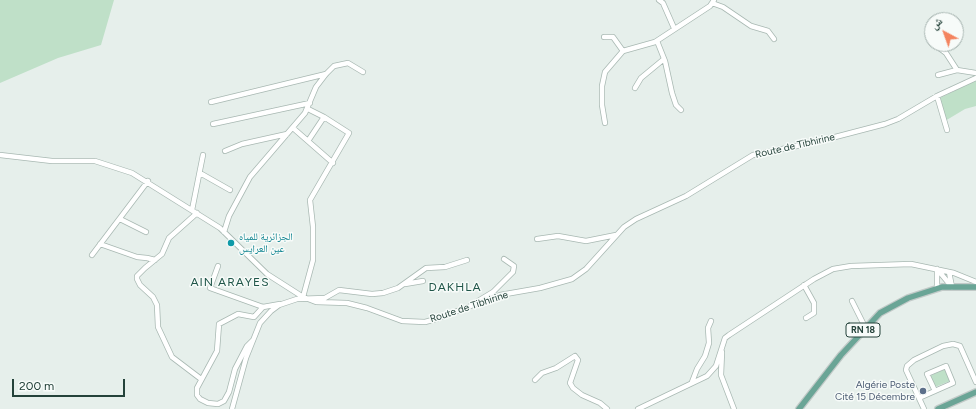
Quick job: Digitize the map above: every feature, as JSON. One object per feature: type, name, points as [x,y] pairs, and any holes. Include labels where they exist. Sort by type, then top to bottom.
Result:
[{"type":"main road","name":"RN 18","points":[[799,409],[841,355],[865,327],[880,313],[908,298],[937,289],[952,287],[976,287]]},
{"type":"main road","points":[[938,409],[976,392]]},
{"type":"street","points":[[659,0],[663,3],[674,28]]},
{"type":"street","points":[[605,123],[602,105],[602,86],[605,72],[623,51],[648,45],[657,41],[674,28],[694,17],[713,2],[751,26],[768,31],[774,39]]},
{"type":"street","points":[[604,37],[613,37],[623,51]]},
{"type":"street","points":[[657,41],[664,59],[676,105],[681,110]]},
{"type":"street","points":[[945,52],[957,70]]},
{"type":"street","points":[[635,88],[641,78],[664,59]]},
{"type":"street","points":[[224,232],[229,216],[250,177],[308,109],[316,86],[326,74],[334,66],[348,63],[363,72]]},
{"type":"street","points":[[938,76],[957,70],[976,73]]},
{"type":"street","points":[[211,102],[326,74]]},
{"type":"street","name":"Route de Tibhirine","points":[[0,155],[52,161],[95,161],[132,172],[148,181],[224,232],[268,274],[305,298],[322,302],[347,303],[367,308],[402,321],[414,322],[436,319],[500,295],[540,288],[572,279],[586,269],[616,235],[636,219],[686,196],[753,155],[816,142],[885,124],[898,119],[937,96],[976,78]]},
{"type":"street","points":[[937,96],[947,130]]},
{"type":"street","points":[[214,124],[310,103]]},
{"type":"street","points":[[305,298],[313,260],[313,226],[310,200],[333,163],[349,133],[308,109]]},
{"type":"street","points":[[308,140],[324,117]]},
{"type":"street","points":[[293,128],[333,163]]},
{"type":"street","points":[[225,151],[242,144],[287,134]]},
{"type":"street","points":[[201,379],[172,357],[158,327],[157,305],[153,297],[137,281],[137,276],[162,254],[169,238],[195,212],[203,155]]},
{"type":"street","points":[[200,173],[230,190]]},
{"type":"street","points":[[92,255],[148,181]]},
{"type":"street","points":[[120,219],[146,232]]},
{"type":"street","points":[[537,239],[558,236],[586,241],[616,235]]},
{"type":"street","points":[[100,244],[137,258],[155,260]]},
{"type":"street","points":[[469,307],[479,299],[493,292],[513,272],[514,266],[504,259]]},
{"type":"street","points":[[403,285],[426,268],[445,267],[467,260]]},
{"type":"street","points":[[638,409],[673,394],[692,382],[713,372],[726,338],[729,334],[804,285],[833,269],[851,266],[899,263],[937,269],[976,282]]},
{"type":"street","points":[[218,266],[210,288],[263,307]]},
{"type":"street","points":[[937,269],[952,287]]},
{"type":"street","points":[[937,269],[937,289]]},
{"type":"street","points":[[949,272],[952,287]]},
{"type":"street","points":[[232,409],[238,383],[254,339],[265,317],[281,304],[297,299],[326,298],[339,290],[372,294],[383,293],[403,285],[423,281]]},
{"type":"street","points":[[804,285],[814,303],[814,313],[806,318]]},
{"type":"street","points":[[852,301],[865,327]]},
{"type":"street","points":[[254,339],[247,346],[235,369],[229,392],[224,401],[218,404],[200,399],[197,391],[201,379],[217,351],[221,322],[238,314],[254,317],[263,307],[277,303],[281,304]]},
{"type":"street","points":[[692,382],[697,369],[705,356],[709,343],[708,328],[711,321]]},
{"type":"street","points":[[924,409],[906,370],[907,366],[943,346],[953,344],[960,346],[976,382]]},
{"type":"street","points":[[722,348],[720,375],[734,409]]},
{"type":"street","points":[[535,380],[542,372],[556,368],[575,356],[578,360],[570,383],[573,388],[582,395],[607,409]]},
{"type":"street","points":[[919,398],[935,391],[953,383],[946,366],[927,374],[935,391]]},
{"type":"green space","points":[[0,0],[114,0],[101,45],[58,58],[0,83]]},
{"type":"green space","points":[[976,80],[976,106],[965,109],[945,121],[939,100],[940,98]]},
{"type":"green space","points":[[945,369],[950,381],[935,387],[930,376]]},
{"type":"place","name":"الجزائرية للمياه عين العرايس","points":[[231,243]]},
{"type":"place","name":"Algérie Poste Cité 15 Décembre","points":[[923,391]]},
{"type":"district","name":"AIN ARAYES","points":[[230,282]]},
{"type":"district","name":"DAKHLA","points":[[455,287]]}]
